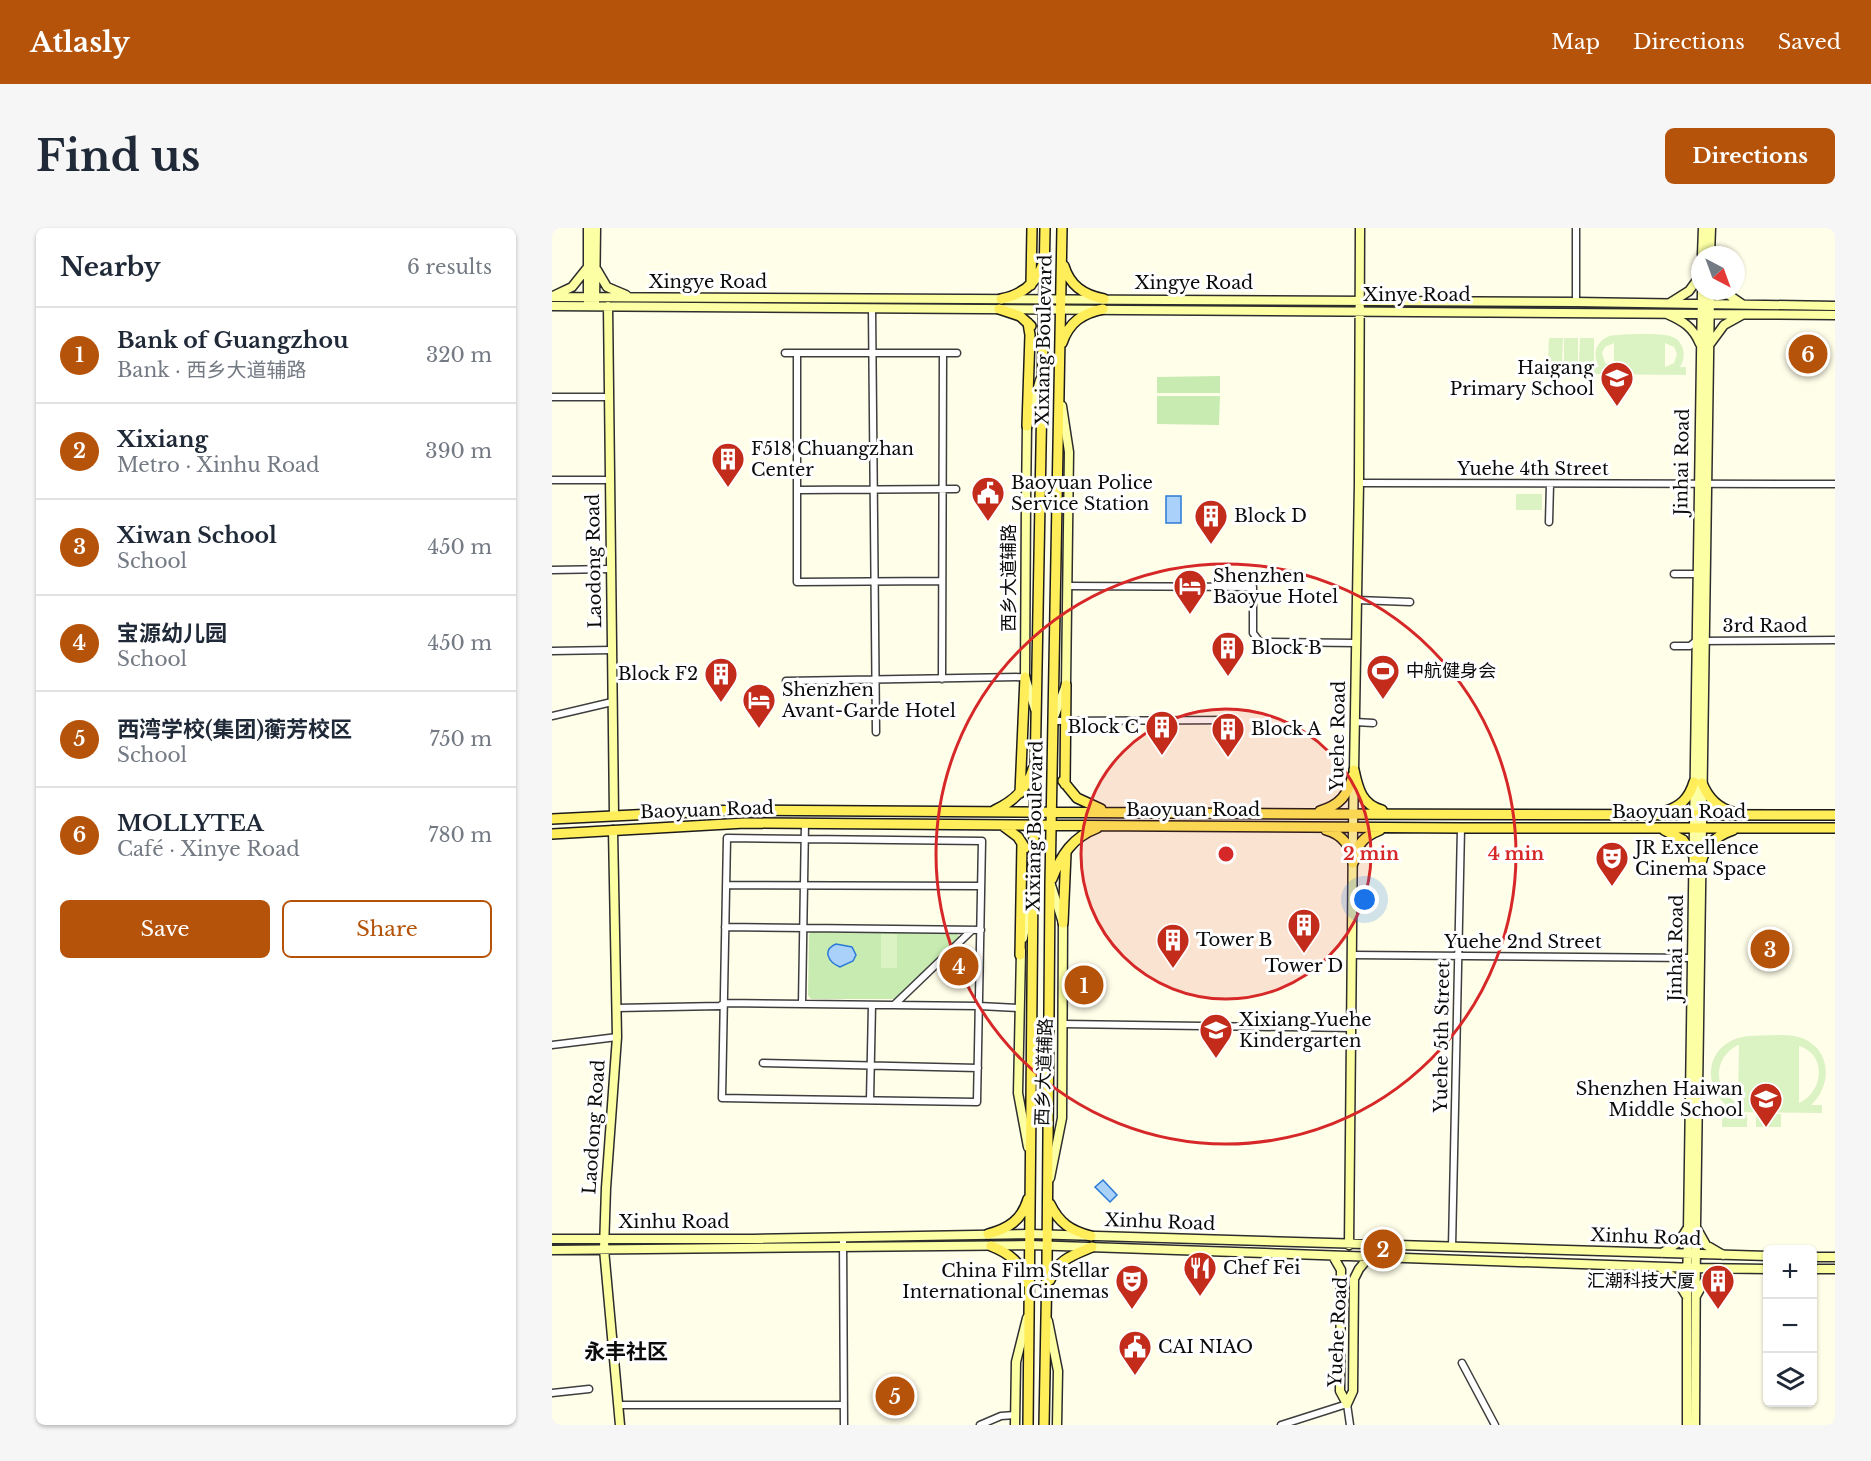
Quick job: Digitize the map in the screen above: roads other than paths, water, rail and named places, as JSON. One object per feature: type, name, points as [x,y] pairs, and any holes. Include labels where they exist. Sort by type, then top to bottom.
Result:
[{"type":"main road","points":[[1031,285],[1032,228]]},
{"type":"main road","name":"Xixiang Boulevard","points":[[1028,1425],[1033,886],[1045,228]]},
{"type":"main road","name":"Xixiang Boulevard","points":[[1044,1425],[1048,1246],[1050,884],[1059,351],[1064,228]]},
{"type":"main road","points":[[1043,355],[1039,339],[1028,323],[1000,304],[1031,285],[1042,268],[1045,256]]},
{"type":"main road","points":[[1062,256],[1067,275],[1074,285],[1088,295],[1104,299]]},
{"type":"main road","points":[[1059,351],[1073,323],[1086,314],[1103,309]]},
{"type":"main road","points":[[1027,426],[1030,335],[1028,323]]},
{"type":"main road","points":[[1020,793],[1025,677]]},
{"type":"main road","points":[[1065,784],[1066,685]]},
{"type":"main road","points":[[1053,751],[1065,784],[1077,798],[1086,804],[1115,813]]},
{"type":"main road","points":[[992,812],[1014,800],[1020,793],[1029,780],[1036,755]]},
{"type":"main road","points":[[1354,770],[1357,786],[1364,801],[1375,808],[1400,813]]},
{"type":"main road","points":[[1308,814],[1323,810],[1343,799],[1348,793],[1354,770]]},
{"type":"main road","points":[[1650,814],[1665,812],[1681,804],[1698,783],[1718,806],[1730,812],[1742,814]]},
{"type":"main road","name":"Baoyuan Road","points":[[552,819],[614,814],[734,810],[1835,815]]},
{"type":"main road","points":[[974,825],[981,819],[980,814],[975,812]]},
{"type":"main road","name":"Baoyuan Road","points":[[552,834],[745,823],[1353,828],[1835,828]]},
{"type":"main road","points":[[1002,825],[1022,843],[1028,859],[1033,886]]},
{"type":"main road","points":[[1050,884],[1071,843],[1089,831],[1116,826]]},
{"type":"main road","points":[[1303,827],[1325,830],[1340,836],[1349,846],[1353,863]]},
{"type":"main road","points":[[1353,863],[1357,848],[1365,838],[1393,828]]},
{"type":"main road","points":[[1656,828],[1680,837],[1689,846],[1694,856]]},
{"type":"main road","points":[[1701,863],[1703,855],[1712,842],[1723,834],[1738,828]]},
{"type":"main road","points":[[1020,956],[1022,843]]},
{"type":"main road","points":[[1063,923],[1066,852]]},
{"type":"main road","points":[[988,1234],[1006,1228],[1017,1221],[1025,1209],[1031,1191]]},
{"type":"main road","points":[[1048,1195],[1057,1218],[1062,1223],[1072,1230],[1091,1236]]},
{"type":"main road","points":[[991,1246],[1007,1253],[1016,1261],[1025,1276],[1030,1294]]},
{"type":"main road","points":[[1047,1291],[1053,1272],[1060,1262],[1092,1247]]},
{"type":"street","points":[[588,228],[592,266],[601,280],[607,286],[636,298]]},
{"type":"street","points":[[591,302],[596,228]]},
{"type":"street","name":"Yuehe Road","points":[[1349,1245],[1360,228]]},
{"type":"street","points":[[1576,228],[1576,302]]},
{"type":"street","points":[[1702,246],[1703,228]]},
{"type":"street","points":[[1710,246],[1711,228]]},
{"type":"street","points":[[552,297],[572,287],[592,266]]},
{"type":"street","points":[[1691,289],[1664,308],[1688,325],[1705,347],[1724,325],[1744,309],[1835,306]]},
{"type":"street","name":"Xingye Road","points":[[552,297],[608,306],[872,308],[1000,304]]},
{"type":"street","name":"Xingye Road","points":[[552,306],[636,298],[1000,304]]},
{"type":"street","name":"Xingye Road","points":[[1044,305],[1104,299],[1576,302],[1664,308]]},
{"type":"street","name":"Jinhai Road","points":[[1692,1225],[1701,863],[1698,783],[1705,347],[1704,300]]},
{"type":"street","name":"Jinhai Road","points":[[1705,309],[1708,300]]},
{"type":"street","points":[[1734,300],[1744,309]]},
{"type":"street","points":[[1000,304],[1044,305]]},
{"type":"street","name":"Xinye Road","points":[[1061,305],[1103,309],[1359,311],[1744,309],[1835,315]]},
{"type":"street","name":"Laodong Road","points":[[608,306],[614,814]]},
{"type":"street","points":[[872,308],[876,732]]},
{"type":"street","points":[[785,353],[957,353]]},
{"type":"street","points":[[797,353],[797,582],[942,581]]},
{"type":"street","points":[[942,679],[943,353]]},
{"type":"street","name":"西乡大道辅路","points":[[1036,713],[1025,677],[1027,426],[1043,371]]},
{"type":"street","points":[[1059,388],[1069,452],[1068,586],[1066,685],[1053,721],[1236,720]]},
{"type":"street","points":[[552,398],[609,397]]},
{"type":"street","points":[[552,480],[610,480]]},
{"type":"street","name":"Yuehe 4th Street","points":[[1359,483],[1835,484]]},
{"type":"street","points":[[1549,522],[1550,484]]},
{"type":"street","points":[[797,490],[956,489]]},
{"type":"street","points":[[552,570],[611,569]]},
{"type":"street","points":[[1674,574],[1701,574]]},
{"type":"street","points":[[1068,586],[1253,587],[1253,633],[1260,642],[1356,643]]},
{"type":"street","points":[[1357,600],[1410,602]]},
{"type":"street","name":"3rd Raod","points":[[1674,646],[1690,646],[1700,641],[1835,640]]},
{"type":"street","points":[[552,651],[612,651]]},
{"type":"street","points":[[786,681],[1025,677]]},
{"type":"street","points":[[552,716],[612,702]]},
{"type":"street","points":[[1354,722],[1373,723]]},
{"type":"street","points":[[802,1004],[805,823]]},
{"type":"street","name":"Yuehe 5th Street","points":[[1452,1247],[1461,828]]},
{"type":"street","name":"Jinhai Road","points":[[1687,1425],[1692,1268],[1692,958],[1694,856],[1698,828]]},
{"type":"street","name":"Laodong Road","points":[[613,830],[617,1037],[604,1249],[607,1302],[620,1405],[620,1425]]},
{"type":"street","points":[[727,838],[805,839],[982,841],[977,1102],[722,1098],[727,838]]},
{"type":"street","name":"西乡大道辅路","points":[[1048,1195],[1062,1118],[1063,1024],[1063,923],[1050,884]]},
{"type":"street","points":[[726,885],[981,886]]},
{"type":"street","name":"西乡大道辅路","points":[[1031,1163],[1018,1093],[1020,956],[1033,886]]},
{"type":"street","points":[[725,927],[981,930]]},
{"type":"street","points":[[894,1005],[972,930]]},
{"type":"street","name":"Yuehe 2nd Street","points":[[1353,955],[1692,958]]},
{"type":"street","points":[[616,1008],[720,1006],[724,1004],[1020,1008]]},
{"type":"street","points":[[870,1100],[872,1005]]},
{"type":"street","points":[[1063,1024],[1352,1028]]},
{"type":"street","points":[[552,1045],[617,1037]]},
{"type":"street","points":[[763,1063],[978,1068]]},
{"type":"street","points":[[1659,1254],[1678,1242],[1692,1225],[1706,1245],[1726,1256]]},
{"type":"street","name":"Xinhu Road","points":[[552,1250],[843,1242],[988,1234],[1048,1234],[1763,1256]]},
{"type":"street","name":"Xinhu Road","points":[[552,1239],[1030,1245],[1763,1269]]},
{"type":"street","points":[[843,1242],[844,1425]]},
{"type":"street","name":"Yuehe Road","points":[[1333,1256],[1341,1270],[1340,1391],[1347,1404]]},
{"type":"street","name":"Yuehe Road","points":[[1347,1404],[1353,1391],[1354,1279],[1359,1269],[1370,1257]]},
{"type":"street","points":[[1817,1257],[1835,1257]]},
{"type":"street","points":[[1659,1267],[1676,1279],[1691,1299],[1705,1280],[1725,1269]]},
{"type":"street","points":[[1817,1269],[1835,1269]]},
{"type":"street","name":"Jinhai Road","points":[[1691,1299],[1695,1425]]},
{"type":"street","points":[[1015,1425],[1016,1362],[1030,1305]]},
{"type":"street","points":[[1046,1313],[1058,1371],[1057,1425]]},
{"type":"street","points":[[1462,1363],[1495,1425]]},
{"type":"street","points":[[552,1393],[589,1389]]},
{"type":"street","points":[[1281,1425],[1347,1404],[1350,1425]]},
{"type":"street","points":[[620,1405],[844,1405]]},
{"type":"street","points":[[980,1425],[1001,1416],[1015,1415]]},
{"type":"water","points":[[1166,496],[1181,496],[1181,523],[1166,523]]},
{"type":"water","points":[[836,944],[852,947],[856,955],[853,961],[840,967],[832,962],[828,953],[829,949]]},
{"type":"water","points":[[1103,1180],[1117,1195],[1110,1202],[1095,1187]]},
{"type":"place","name":"MOLLYTEA","points":[[1808,354]]},
{"type":"place","name":"Haigang Primary School","points":[[1617,407]]},
{"type":"place","name":"F518 Chuangzhan Center","points":[[728,488]]},
{"type":"place","name":"Baoyuan Police Service Station","points":[[988,522]]},
{"type":"place","name":"Block D","points":[[1211,545]]},
{"type":"place","name":"Shenzhen Baoyue Hotel","points":[[1190,615]]},
{"type":"place","name":"Block B","points":[[1228,677]]},
{"type":"place","name":"中航健身会","points":[[1383,700]]},
{"type":"place","name":"Block F2","points":[[721,703]]},
{"type":"place","name":"Shenzhen Avant-Garde Hotel","points":[[759,729]]},
{"type":"place","name":"Block C","points":[[1162,756]]},
{"type":"place","name":"Block A","points":[[1228,758]]},
{"type":"place","name":"JR Excellence Cinema Space","points":[[1612,887]]},
{"type":"place","name":"Xiwan School","points":[[1770,949]]},
{"type":"place","name":"Tower D","points":[[1304,954]]},
{"type":"place","name":"宝源幼儿园","points":[[959,966]]},
{"type":"place","name":"Tower B","points":[[1173,969]]},
{"type":"place","name":"Bank of Guangzhou","points":[[1084,985]]},
{"type":"place","name":"Xixiang Yuehe Kindergarten","points":[[1216,1059]]},
{"type":"place","name":"Shenzhen Haiwan Middle School","points":[[1766,1128]]},
{"type":"place","name":"Xixiang","points":[[1383,1249]]},
{"type":"place","name":"Chef Fei","points":[[1200,1297]]},
{"type":"place","name":"China Film Stellar International Cinemas","points":[[1132,1310]]},
{"type":"place","name":"汇潮科技大厦","points":[[1718,1310]]},
{"type":"place","name":"CAI NIAO","points":[[1135,1376]]},
{"type":"place","name":"西湾学校(集团)蘅芳校区","points":[[895,1396]]},
{"type":"district","name":"永丰社区","points":[[626,1352]]}]
